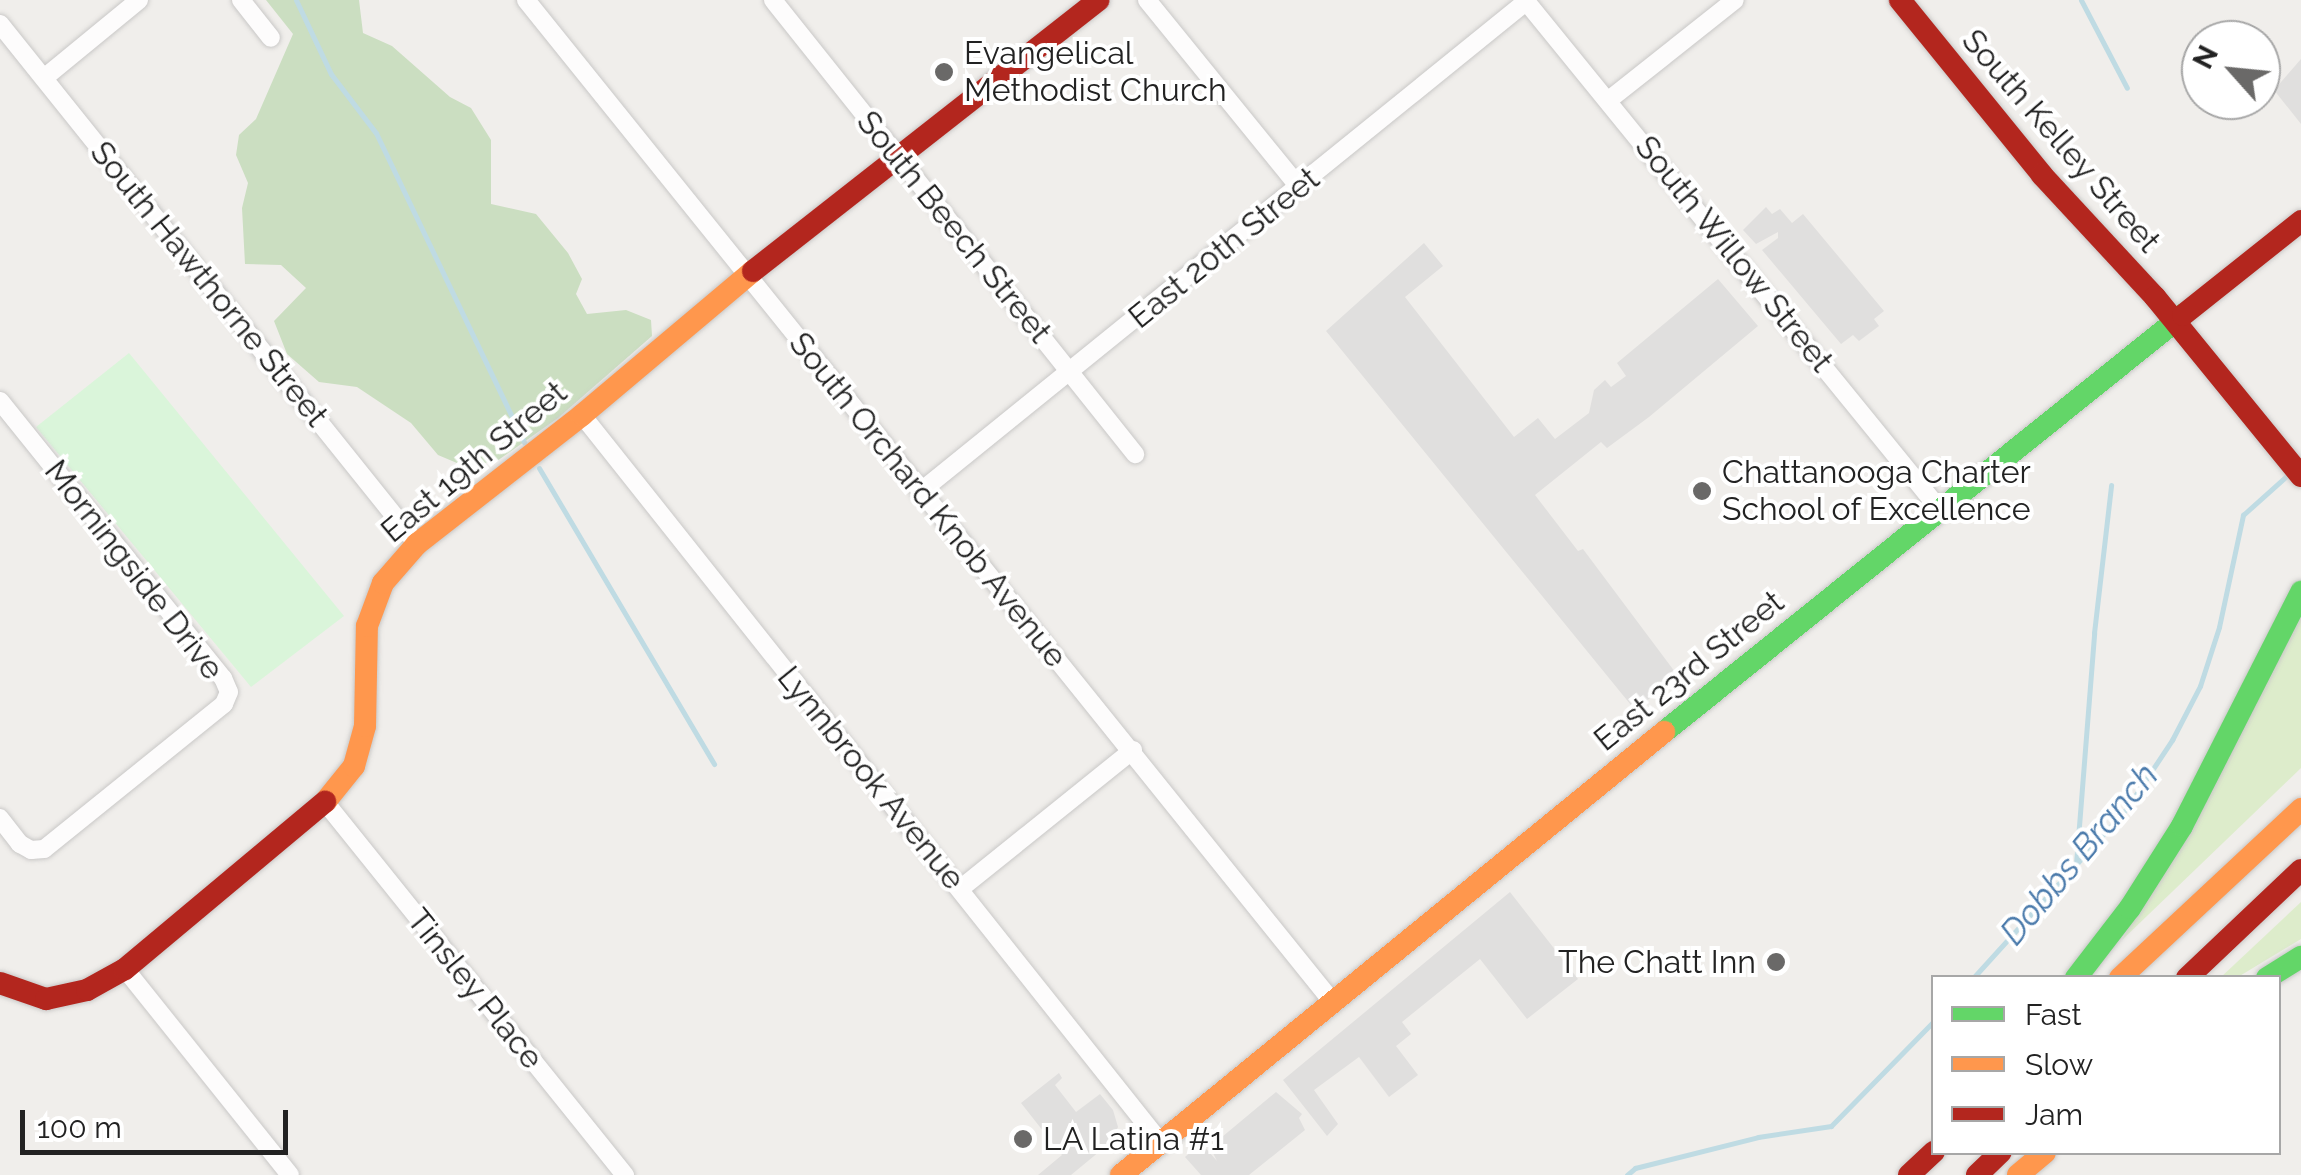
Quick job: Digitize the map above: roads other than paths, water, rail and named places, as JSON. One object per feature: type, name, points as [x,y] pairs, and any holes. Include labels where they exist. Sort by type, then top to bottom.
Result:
[{"type":"main road","name":"East 19th Street","points":[[0,983],[46,999],[87,990],[125,969],[325,802],[354,766],[365,726],[368,626],[383,584],[417,544],[582,415],[745,277],[1098,0]]},
{"type":"main road","name":"South Kelley Street","points":[[1900,0],[2042,175],[2176,322],[2301,476]]},
{"type":"main road","name":"East 23rd Street","points":[[1120,1175],[1331,1000],[2301,221]]},
{"type":"main road","points":[[2078,975],[2130,908],[2182,826],[2301,592]]},
{"type":"main road","points":[[2123,975],[2301,809]]},
{"type":"main road","points":[[2190,975],[2301,870]]},
{"type":"main road","points":[[2272,975],[2301,957]]},
{"type":"main road","points":[[1909,1175],[1931,1155]]},
{"type":"main road","points":[[1977,1175],[1998,1155]]},
{"type":"main road","points":[[2018,1175],[2041,1155]]},
{"type":"street","points":[[44,78],[138,0]]},
{"type":"street","points":[[241,0],[271,38]]},
{"type":"street","name":"South Orchard Knob Avenue","points":[[526,0],[745,277],[1133,750],[1331,1000]]},
{"type":"street","name":"South Beech Street","points":[[773,0],[1136,454]]},
{"type":"street","points":[[1147,0],[1300,187]]},
{"type":"street","points":[[1610,99],[1736,0]]},
{"type":"street","name":"East 20th Street","points":[[920,492],[1526,1]]},
{"type":"street","name":"South Willow Street","points":[[1526,1],[1610,99],[1940,510]]},
{"type":"street","name":"South Hawthorne Street","points":[[0,24],[417,544]]},
{"type":"street","name":"Morningside Drive","points":[[0,402],[223,678],[228,692],[224,704],[44,849],[31,850],[20,844],[0,818]]},
{"type":"street","name":"Lynnbrook Avenue","points":[[582,415],[1160,1142]]},
{"type":"street","points":[[960,889],[1133,750]]},
{"type":"street","name":"Tinsley Place","points":[[325,802],[615,1171]]},
{"type":"street","points":[[125,969],[290,1175]]},
{"type":"waterway","points":[[296,0],[331,74],[376,133],[524,442]]},
{"type":"waterway","points":[[2081,0],[2127,88]]},
{"type":"waterway","points":[[539,468],[714,764]]},
{"type":"waterway","name":"Dobbs Branch","points":[[1976,975],[2127,808],[2172,740],[2200,686],[2219,627],[2243,515],[2291,472]]},
{"type":"waterway","points":[[2076,864],[2094,633],[2111,485]]},
{"type":"waterway","name":"Dobbs Branch","points":[[1627,1175],[1635,1168],[1758,1137],[1831,1126],[1931,1024]]},
{"type":"place","name":"Evangelical Methodist Church","points":[[944,72]]},
{"type":"place","name":"Chattanooga Charter School of Excellence","points":[[1702,491]]},
{"type":"place","name":"The Chatt Inn","points":[[1776,962]]},
{"type":"place","name":"LA Latina #1","points":[[1023,1139]]}]
